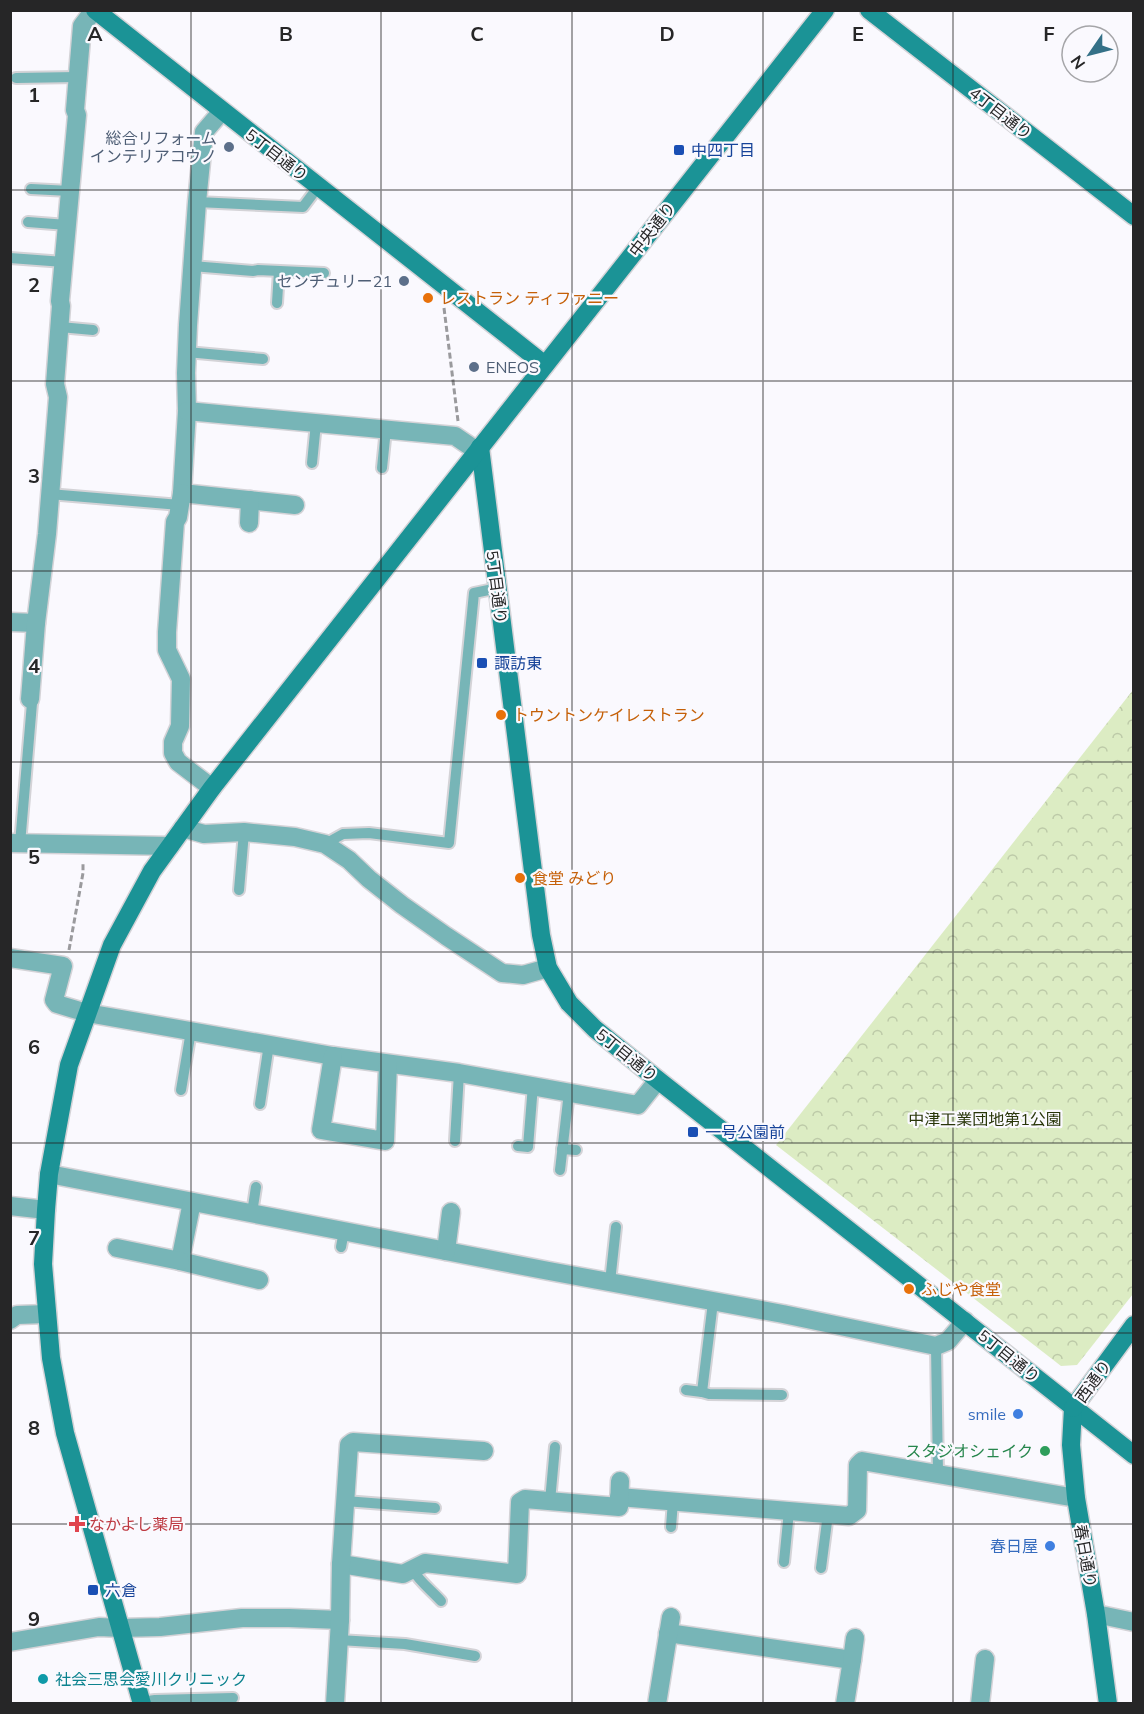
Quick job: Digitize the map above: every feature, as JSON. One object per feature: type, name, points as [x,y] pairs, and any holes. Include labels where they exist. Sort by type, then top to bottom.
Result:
[{"type":"street","points":[[30,699],[58,396],[55,384],[77,115],[75,110],[77,77],[82,26],[94,10]]},
{"type":"street","name":"5丁目通り","points":[[94,10],[545,365]]},
{"type":"street","name":"中央通り","points":[[141,1703],[65,1433],[51,1358],[43,1264],[49,1174],[69,1065],[112,945],[152,870],[212,788],[825,10]]},
{"type":"street","name":"4丁目通り","points":[[869,10],[1134,216]]},
{"type":"street","points":[[212,788],[178,762],[173,753],[173,742],[180,726],[181,679],[167,650],[167,632],[175,522],[181,499],[187,411],[187,352],[196,202],[204,132],[222,111]]},
{"type":"street","points":[[187,411],[454,436],[479,449]]},
{"type":"street","name":"5丁目通り","points":[[479,449],[541,935],[548,968],[569,1003],[595,1029],[658,1080],[1134,1455]]},
{"type":"street","points":[[181,499],[250,500],[295,505]]},
{"type":"street","points":[[249,523],[250,500]]},
{"type":"street","points":[[10,622],[36,624]]},
{"type":"street","points":[[183,828],[204,834],[244,832],[295,837],[325,844],[349,860],[402,905],[502,973],[523,975],[548,968]]},
{"type":"street","points":[[15,843],[170,846]]},
{"type":"street","points":[[10,958],[63,966],[54,1000],[57,1004],[87,1013],[333,1056],[533,1085],[639,1105],[658,1080]]},
{"type":"street","points":[[333,1056],[321,1130],[385,1141],[388,1064]]},
{"type":"street","points":[[49,1174],[252,1213],[342,1239],[446,1251],[497,1253],[550,1263],[610,1282],[783,1314],[936,1346],[948,1341],[965,1321]]},
{"type":"street","points":[[180,1261],[192,1202]]},
{"type":"street","points":[[10,1206],[46,1210]]},
{"type":"street","points":[[446,1251],[451,1212]]},
{"type":"street","points":[[126,1255],[180,1261],[249,1282]]},
{"type":"street","points":[[10,1320],[17,1315],[47,1314]]},
{"type":"street","name":"西通り","points":[[1073,1408],[1134,1325]]},
{"type":"street","name":"春日通り","points":[[1073,1408],[1071,1445],[1076,1498],[1096,1614],[1108,1704]]},
{"type":"street","points":[[335,1704],[349,1444],[353,1442],[432,1455],[485,1452]]},
{"type":"street","points":[[341,1564],[403,1574],[425,1563],[517,1574],[520,1502],[525,1499],[619,1508],[620,1489],[673,1502],[849,1516],[857,1510],[858,1465],[862,1461],[1076,1498]]},
{"type":"street","points":[[1096,1614],[1134,1622]]},
{"type":"street","points":[[10,1642],[99,1627],[160,1627],[242,1618],[339,1620]]},
{"type":"street","points":[[657,1704],[670,1625],[852,1660]]},
{"type":"street","points":[[845,1704],[855,1638]]},
{"type":"street","points":[[980,1704],[985,1659]]},
{"type":"lane","points":[[16,78],[77,77]]},
{"type":"lane","points":[[196,202],[303,207],[318,187]]},
{"type":"lane","points":[[32,189],[70,191]]},
{"type":"lane","points":[[28,222],[67,225]]},
{"type":"lane","points":[[10,258],[64,262]]},
{"type":"lane","points":[[192,266],[324,273]]},
{"type":"lane","points":[[277,303],[279,271]]},
{"type":"lane","points":[[60,327],[93,330]]},
{"type":"lane","points":[[187,352],[263,359]]},
{"type":"lane","points":[[312,463],[316,423]]},
{"type":"lane","points":[[382,468],[386,429]]},
{"type":"lane","points":[[49,494],[181,499]]},
{"type":"lane","points":[[325,844],[343,834],[369,833],[449,843],[474,593],[498,588]]},
{"type":"lane","points":[[15,843],[32,703],[30,699]]},
{"type":"lane","points":[[239,890],[244,832]]},
{"type":"lane","points":[[181,1089],[191,1031]]},
{"type":"lane","points":[[260,1104],[269,1044]]},
{"type":"lane","points":[[455,1141],[459,1073]]},
{"type":"lane","points":[[518,1146],[528,1147],[533,1085]]},
{"type":"lane","points":[[560,1170],[568,1092]]},
{"type":"lane","points":[[562,1149],[576,1150]]},
{"type":"lane","points":[[252,1213],[256,1187]]},
{"type":"lane","points":[[610,1282],[616,1227]]},
{"type":"lane","points":[[702,1392],[713,1302]]},
{"type":"lane","points":[[936,1346],[938,1473]]},
{"type":"lane","points":[[686,1390],[709,1394],[782,1395]]},
{"type":"lane","points":[[766,1395],[766,1407]]},
{"type":"lane","points":[[550,1501],[555,1447]]},
{"type":"lane","points":[[345,1501],[435,1508]]},
{"type":"lane","points":[[671,1527],[673,1502]]},
{"type":"lane","points":[[419,1507],[419,1520]]},
{"type":"lane","points":[[784,1562],[789,1511]]},
{"type":"lane","points":[[821,1568],[828,1514]]},
{"type":"lane","points":[[412,1569],[419,1581],[441,1601]]},
{"type":"lane","points":[[339,1640],[405,1644],[423,1653],[475,1656]]},
{"type":"lane","points":[[141,1703],[155,1700],[232,1698]]},
{"type":"path","points":[[450,290],[443,300],[460,439]]},
{"type":"path","points":[[63,966],[72,935],[83,873],[84,845]]},
{"type":"green space","name":"中津工業団地第1公園","points":[[1133,690],[1133,1294],[1077,1365],[1061,1366],[776,1145]]},
{"type":"place","name":"総合リフォーム インテリアコウノ","points":[[229,147]]},
{"type":"place","name":"中四丁目","points":[[679,150]]},
{"type":"place","name":"センチュリー21","points":[[404,281]]},
{"type":"place","name":"レストラン ティファニー","points":[[428,298]]},
{"type":"place","name":"ENEOS","points":[[474,367]]},
{"type":"place","name":"諏訪東","points":[[482,663]]},
{"type":"place","name":"トウントンケイレストラン","points":[[501,715]]},
{"type":"place","name":"食堂 みどり","points":[[520,878]]},
{"type":"place","name":"一号公園前","points":[[693,1132]]},
{"type":"place","name":"ふじや食堂","points":[[909,1289]]},
{"type":"place","name":"smile","points":[[1018,1414]]},
{"type":"place","name":"スタジオシェイク","points":[[1045,1451]]},
{"type":"place","name":"なかよし薬局","points":[[77,1524]]},
{"type":"place","name":"春日屋","points":[[1050,1546]]},
{"type":"place","name":"六倉","points":[[93,1590]]},
{"type":"place","name":"社会三思会愛川クリニック","points":[[43,1679]]}]
